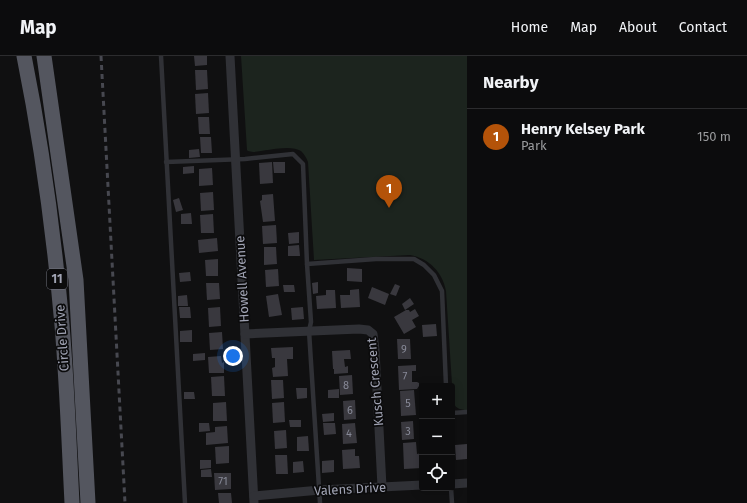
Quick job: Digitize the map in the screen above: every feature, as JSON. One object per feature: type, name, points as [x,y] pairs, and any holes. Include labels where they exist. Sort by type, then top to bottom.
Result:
[{"type":"highway","name":"Circle Drive","points":[[24,56],[40,145],[53,240],[62,325],[72,503]]},
{"type":"highway","name":"Circle Drive","points":[[44,56],[76,280],[88,503]]},
{"type":"street","name":"Howell Avenue","points":[[230,56],[254,500]]},
{"type":"street","name":"Kusch Crescent","points":[[245,334],[359,329],[368,330],[373,334],[375,342],[382,487]]},
{"type":"street","points":[[455,484],[467,483]]},
{"type":"street","name":"Valens Drive","points":[[254,500],[320,490],[419,485]]},
{"type":"lane","points":[[161,56],[185,503]]},
{"type":"lane","points":[[166,162],[235,159],[293,154],[303,164],[311,322],[309,331],[320,503]]},
{"type":"lane","points":[[307,264],[384,259],[414,260],[424,265],[434,275],[442,291],[446,383]]},
{"type":"lane","points":[[455,413],[467,412]]},
{"type":"lane","points":[[451,491],[452,503]]},
{"type":"shaded area","points":[[241,56],[467,56],[467,410],[462,410],[455,405],[455,383],[452,383],[446,291],[442,278],[434,267],[423,259],[410,255],[314,260],[308,162],[306,157],[301,151],[291,148],[278,148],[253,152],[247,150]]},
{"type":"building","points":[[194,56],[207,56],[207,65],[195,66]]},
{"type":"building","points":[[195,70],[207,70],[208,89],[196,90]]},
{"type":"building","points":[[208,93],[209,113],[196,114],[195,94]]},
{"type":"building","points":[[198,117],[209,117],[210,134],[199,134]]},
{"type":"building","points":[[200,137],[211,137],[212,153],[201,153]]},
{"type":"building","points":[[199,149],[200,157],[189,158],[189,150]]},
{"type":"building","points":[[272,162],[273,183],[260,184],[259,163]]},
{"type":"building","points":[[273,162],[285,162],[285,173],[274,173]]},
{"type":"building","points":[[194,166],[194,173],[183,174],[183,167]]},
{"type":"building","points":[[212,168],[213,185],[199,186],[199,169]]},
{"type":"building","points":[[213,192],[214,210],[201,211],[200,193]]},
{"type":"building","points":[[273,194],[275,221],[263,222],[260,201],[262,200],[262,195]]},
{"type":"building","points":[[179,198],[183,210],[176,212],[173,200]]},
{"type":"building","points":[[191,213],[192,224],[181,224],[181,214]]},
{"type":"building","points":[[213,214],[214,233],[201,233],[200,215]]},
{"type":"building","points":[[276,225],[277,243],[263,244],[262,226]]},
{"type":"building","points":[[299,232],[299,243],[289,244],[288,233]]},
{"type":"building","points":[[217,238],[218,251],[199,253],[198,240]]},
{"type":"building","points":[[299,245],[300,256],[288,256],[288,246]]},
{"type":"building","points":[[264,247],[276,247],[277,264],[264,265]]},
{"type":"building","points":[[218,259],[218,276],[206,276],[205,260]]},
{"type":"building","points":[[347,268],[362,269],[362,282],[347,281]]},
{"type":"building","points":[[278,269],[279,286],[266,287],[265,270]]},
{"type":"building","points":[[190,272],[191,281],[180,282],[179,273]]},
{"type":"building","points":[[318,282],[318,293],[313,294],[312,283]]},
{"type":"building","points":[[206,283],[219,283],[220,299],[207,300]]},
{"type":"building","points":[[395,284],[400,286],[396,296],[390,294]]},
{"type":"building","points":[[283,285],[294,285],[295,292],[284,292]]},
{"type":"building","points":[[372,287],[389,294],[385,305],[368,298]]},
{"type":"building","points":[[359,289],[360,307],[341,308],[340,295],[350,295],[350,290]]},
{"type":"building","points":[[326,290],[335,290],[336,308],[317,309],[316,296],[326,295]]},
{"type":"building","points":[[278,294],[282,315],[269,317],[266,296]]},
{"type":"building","points":[[187,295],[188,306],[178,306],[178,296]]},
{"type":"building","points":[[410,298],[414,304],[405,310],[402,304]]},
{"type":"building","points":[[179,307],[190,307],[191,318],[180,318]]},
{"type":"building","points":[[220,307],[221,326],[209,327],[208,308]]},
{"type":"building","points":[[303,307],[304,319],[292,320],[291,308]]},
{"type":"building","points":[[415,309],[419,316],[412,320],[416,327],[404,334],[394,317],[406,310],[409,310],[410,312]]},
{"type":"building","points":[[436,324],[437,336],[423,337],[422,325]]},
{"type":"building","points":[[192,330],[192,342],[180,342],[180,331]]},
{"type":"building","points":[[222,332],[223,349],[210,350],[209,333]]},
{"type":"building","points":[[397,339],[410,339],[411,359],[398,359]]},
{"type":"building","points":[[293,347],[293,359],[287,359],[288,376],[273,377],[272,368],[275,367],[275,358],[272,358],[271,348]]},
{"type":"building","points":[[350,350],[351,359],[344,359],[345,367],[348,366],[348,373],[334,374],[332,351]]},
{"type":"building","points":[[205,353],[205,360],[193,361],[193,354]]},
{"type":"building","points":[[221,356],[222,363],[224,362],[224,373],[209,373],[208,357]]},
{"type":"building","points":[[416,365],[416,371],[412,371],[412,382],[419,383],[417,389],[399,390],[398,366]]},
{"type":"building","points":[[352,375],[353,394],[340,395],[339,376]]},
{"type":"building","points":[[224,376],[225,396],[212,396],[211,377]]},
{"type":"building","points":[[271,380],[283,380],[284,398],[272,399]]},
{"type":"building","points":[[296,388],[307,388],[307,398],[297,399]]},
{"type":"building","points":[[339,389],[339,398],[328,398],[328,390]]},
{"type":"building","points":[[414,390],[416,415],[401,416],[400,391]]},
{"type":"building","points":[[184,392],[194,392],[195,399],[184,399]]},
{"type":"building","points":[[355,400],[356,419],[344,420],[343,401]]},
{"type":"building","points":[[226,402],[227,421],[213,421],[213,403]]},
{"type":"building","points":[[284,402],[285,422],[273,423],[272,403]]},
{"type":"building","points":[[334,413],[334,421],[323,422],[322,414]]},
{"type":"building","points":[[289,420],[301,420],[301,427],[290,427]]},
{"type":"building","points":[[413,421],[414,439],[402,440],[401,422]]},
{"type":"building","points":[[199,423],[209,423],[210,431],[199,432]]},
{"type":"building","points":[[323,423],[335,423],[336,434],[324,435]]},
{"type":"building","points":[[355,423],[357,443],[343,444],[342,424]]},
{"type":"building","points":[[227,426],[228,443],[206,445],[206,433],[215,432],[215,427]]},
{"type":"building","points":[[286,430],[287,448],[275,449],[274,431]]},
{"type":"building","points":[[308,436],[309,451],[297,451],[297,437]]},
{"type":"building","points":[[416,442],[417,454],[419,454],[419,468],[404,469],[403,443]]},
{"type":"building","points":[[467,444],[467,459],[456,460],[455,445]]},
{"type":"building","points":[[229,446],[229,463],[216,464],[215,447]]},
{"type":"building","points":[[355,449],[355,456],[359,456],[360,468],[343,469],[342,450]]},
{"type":"building","points":[[275,455],[287,455],[288,474],[276,474]]},
{"type":"building","points":[[200,460],[211,460],[211,468],[200,469]]},
{"type":"building","points":[[334,460],[334,472],[322,473],[322,461]]},
{"type":"building","points":[[303,461],[304,472],[293,473],[293,462]]},
{"type":"building","points":[[211,469],[212,477],[201,477],[201,470]]},
{"type":"building","points":[[214,473],[231,473],[231,489],[215,490]]},
{"type":"building","points":[[218,493],[231,493],[232,503],[219,503]]},
{"type":"railway","points":[[101,56],[125,503]]},
{"type":"place","name":"Henry Kelsey Park","points":[[389,208]]}]
